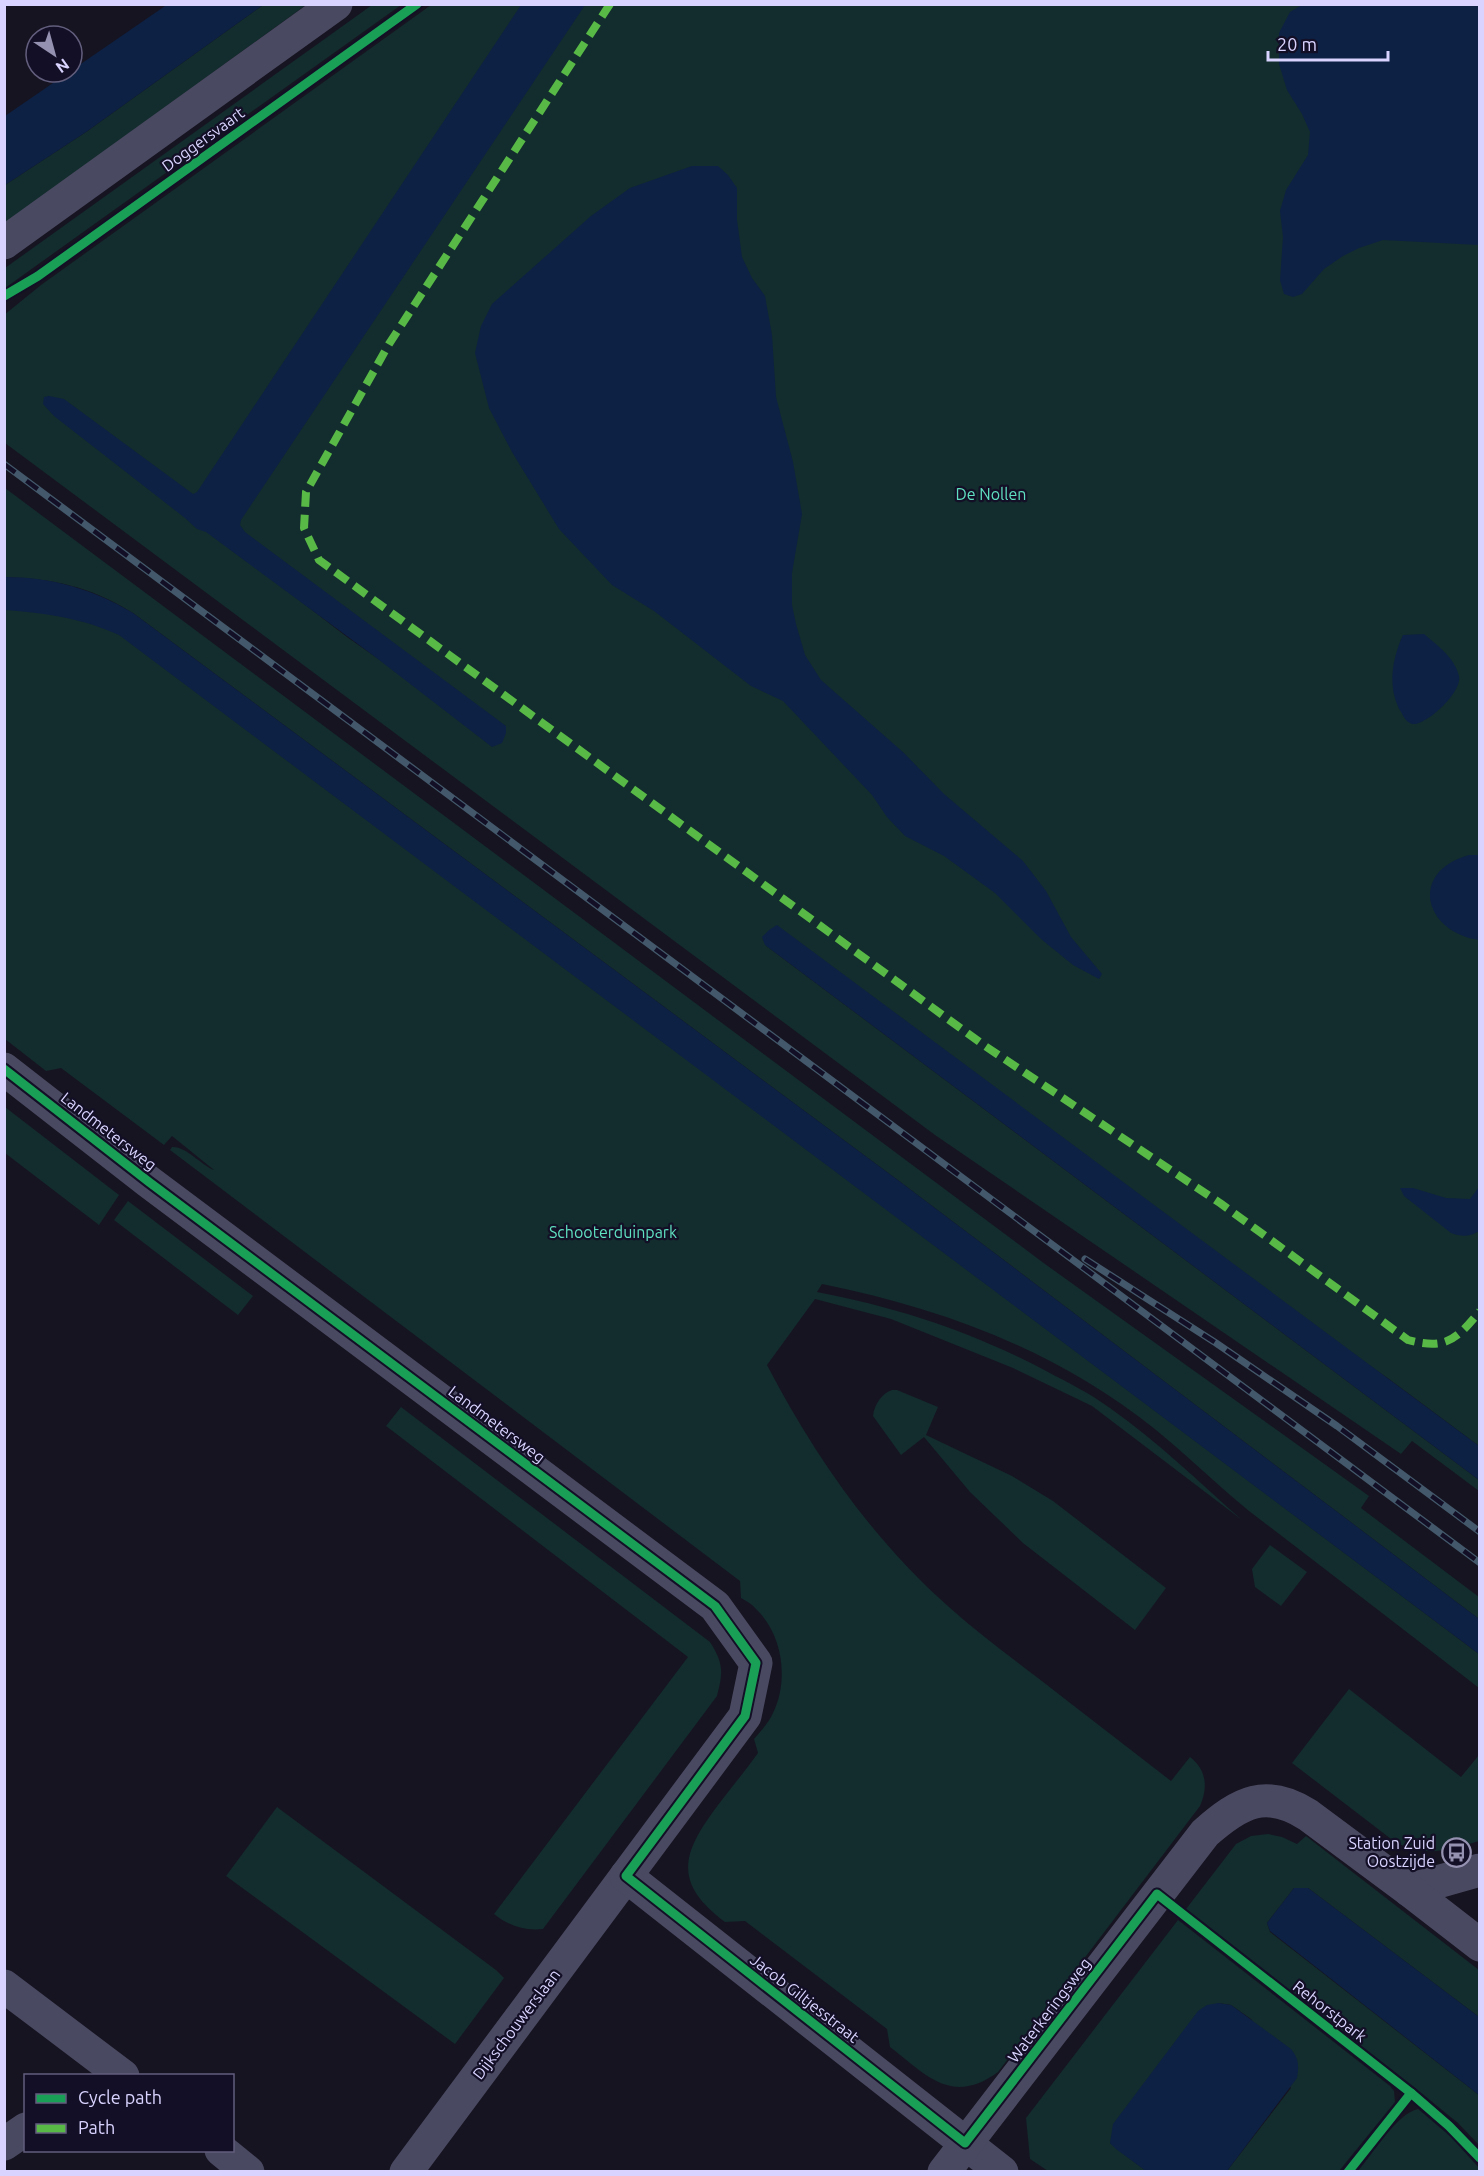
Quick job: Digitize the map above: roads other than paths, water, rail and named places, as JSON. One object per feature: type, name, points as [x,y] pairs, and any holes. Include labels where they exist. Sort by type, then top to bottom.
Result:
[{"type":"street","name":"Doggersvaart","points":[[4,243],[336,4]]},
{"type":"street","name":"Landmetersweg","points":[[4,1069],[149,1182],[715,1606],[756,1663],[745,1716],[626,1876]]},
{"type":"street","name":"Waterkeringsweg","points":[[944,2172],[1198,1842],[1213,1826],[1232,1812],[1254,1802],[1269,1799],[1297,1808],[1409,1890],[1479,1945]]},
{"type":"street","points":[[1409,1890],[1479,1870]]},
{"type":"street","name":"Jacob Giltjesstraat","points":[[626,1876],[1002,2172]]},
{"type":"street","name":"Dijkschouwerslaan","points":[[406,2172],[626,1876]]},
{"type":"street","points":[[4,1986],[110,2072]]},
{"type":"street","points":[[4,2144],[24,2129]]},
{"type":"street","points":[[222,2152],[248,2172]]},
{"type":"water","points":[[168,4],[263,5],[86,132],[5,185],[5,116],[52,84],[84,84],[84,62]]},
{"type":"water","points":[[521,5],[585,5],[241,520],[240,525],[245,532],[506,726],[502,743],[492,747],[374,656],[206,532],[197,529],[54,416],[43,404],[44,397],[64,399],[193,494],[197,492]]},
{"type":"water","points":[[1302,5],[1479,5],[1479,245],[1383,240],[1343,256],[1324,269],[1302,294],[1293,297],[1284,294],[1280,280],[1283,237],[1280,211],[1286,190],[1308,155],[1310,132],[1287,90],[1279,64],[1279,33],[1290,12]]},
{"type":"water","points":[[692,166],[718,166],[737,188],[737,220],[742,257],[752,278],[765,296],[772,335],[776,397],[793,462],[802,514],[792,573],[792,605],[805,655],[821,680],[904,753],[944,794],[1023,861],[1046,891],[1071,937],[1102,974],[1099,979],[1073,965],[1041,939],[995,893],[944,856],[905,836],[887,817],[872,795],[783,701],[751,686],[654,611],[612,585],[559,529],[512,452],[489,408],[475,353],[481,326],[492,304],[591,216],[630,188]]},
{"type":"water","points":[[5,577],[39,579],[71,586],[103,597],[133,613],[899,1181],[1479,1619],[1479,1654],[119,635],[91,624],[63,617],[5,610]]},
{"type":"water","points":[[1424,634],[1454,663],[1459,682],[1456,690],[1443,706],[1428,719],[1414,724],[1406,720],[1397,703],[1393,683],[1394,664],[1403,635]]},
{"type":"water","points":[[1469,855],[1479,855],[1479,940],[1460,935],[1446,926],[1436,914],[1430,901],[1431,887],[1437,874],[1450,863]]},
{"type":"water","points":[[777,925],[1479,1446],[1479,1480],[765,945],[762,937]]},
{"type":"water","points":[[1479,1187],[1479,1231],[1465,1236],[1451,1233],[1404,1196],[1400,1188],[1413,1188],[1446,1198],[1470,1199]]},
{"type":"water","points":[[1294,1888],[1308,1888],[1479,2017],[1479,2095],[1270,1931],[1267,1923]]},
{"type":"water","points":[[1218,2003],[1231,2005],[1291,2049],[1298,2063],[1297,2078],[1227,2171],[1146,2171],[1110,2143],[1113,2124],[1198,2011],[1207,2005]]},
{"type":"railway","points":[[4,464],[1480,1563]]},
{"type":"railway","points":[[1085,1259],[1216,1343],[1337,1426],[1480,1532]]},
{"type":"place","name":"Station Zuid Oostzijde","points":[[1456,1852]]},
{"type":"park label","name":"De Nollen","points":[[991,494]]},
{"type":"park label","name":"Schooterduinpark","points":[[613,1232]]}]
